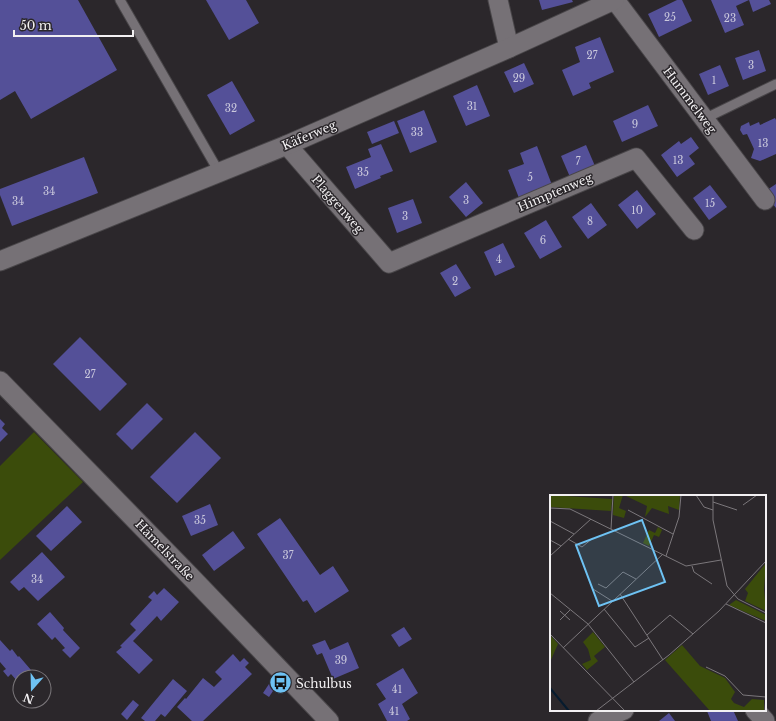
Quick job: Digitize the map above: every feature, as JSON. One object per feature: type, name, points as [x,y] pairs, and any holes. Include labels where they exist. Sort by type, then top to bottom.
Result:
[{"type":"street","points":[[498,0],[510,48]]},
{"type":"street","name":"Käferweg","points":[[0,261],[286,145],[510,48],[615,0]]},
{"type":"street","name":"Hummelweg","points":[[615,0],[765,200]]},
{"type":"street","name":"Plaggenweg","points":[[286,145],[388,264]]},
{"type":"street","name":"Himptenweg","points":[[388,264],[636,158],[694,230]]},
{"type":"street","name":"Hämelstraße","points":[[0,381],[329,721]]},
{"type":"street","points":[[598,721],[622,711]]},
{"type":"street","points":[[757,711],[765,721]]},
{"type":"lane","points":[[120,0],[219,172]]},
{"type":"lane","points":[[704,119],[776,84]]},
{"type":"green space","points":[[34,432],[83,482],[0,560],[0,466]]},
{"type":"building","points":[[0,0],[78,0],[117,70],[31,119],[15,91],[0,100]]},
{"type":"building","points":[[206,0],[246,0],[259,23],[229,40]]},
{"type":"building","points":[[539,0],[572,0],[573,2],[542,10]]},
{"type":"building","points":[[677,0],[682,0],[692,21],[659,37],[648,14]]},
{"type":"building","points":[[711,0],[749,0],[736,6],[744,25],[725,33]]},
{"type":"building","points":[[749,0],[769,0],[771,4],[753,12]]},
{"type":"building","points":[[600,37],[614,72],[589,83],[591,88],[573,96],[562,70],[580,62],[575,47]]},
{"type":"building","points":[[759,50],[766,71],[743,80],[735,58]]},
{"type":"building","points":[[524,63],[534,84],[514,93],[504,72]]},
{"type":"building","points":[[720,65],[729,86],[708,95],[699,74]]},
{"type":"building","points":[[232,81],[255,121],[230,135],[207,95]]},
{"type":"building","points":[[477,85],[490,116],[466,126],[453,96]]},
{"type":"building","points":[[648,105],[658,126],[622,142],[613,121]]},
{"type":"building","points":[[424,110],[437,142],[410,153],[397,121]]},
{"type":"building","points":[[775,118],[776,154],[760,161],[751,158],[754,149],[747,134],[743,135],[740,130],[741,126],[749,122],[750,126],[759,122],[760,125]]},
{"type":"building","points":[[394,121],[399,133],[372,144],[367,132]]},
{"type":"building","points":[[691,137],[699,148],[689,156],[695,164],[677,177],[661,155],[679,141],[681,144]]},
{"type":"building","points":[[381,144],[393,171],[355,189],[346,167],[371,157],[368,149]]},
{"type":"building","points":[[586,145],[595,166],[570,177],[561,156]]},
{"type":"building","points":[[537,146],[552,185],[519,198],[508,170],[524,164],[520,153]]},
{"type":"building","points":[[84,157],[98,193],[12,226],[0,195],[0,189]]},
{"type":"building","points":[[466,182],[483,203],[466,217],[449,197]]},
{"type":"building","points":[[776,184],[776,208],[764,192]]},
{"type":"building","points":[[710,185],[727,207],[709,220],[693,198]]},
{"type":"building","points":[[637,190],[656,214],[637,229],[618,205]]},
{"type":"building","points":[[413,199],[422,223],[397,233],[388,208]]},
{"type":"building","points":[[591,203],[607,225],[588,239],[572,217]]},
{"type":"building","points":[[546,220],[562,247],[540,259],[524,233]]},
{"type":"building","points":[[503,243],[515,267],[495,276],[484,252]]},
{"type":"building","points":[[456,264],[471,288],[455,297],[440,273]]},
{"type":"building","points":[[80,337],[127,384],[100,411],[53,364]]},
{"type":"building","points":[[147,403],[163,419],[132,450],[116,434]]},
{"type":"building","points":[[0,419],[5,424],[2,428],[8,434],[0,442]]},
{"type":"building","points":[[195,432],[221,458],[177,503],[150,477]]},
{"type":"building","points":[[210,504],[218,525],[191,536],[182,516]]},
{"type":"building","points":[[67,506],[82,522],[51,551],[36,536]]},
{"type":"building","points":[[280,518],[320,575],[333,566],[349,591],[315,613],[307,600],[303,602],[257,534]]},
{"type":"building","points":[[233,531],[245,548],[214,571],[202,555]]},
{"type":"building","points":[[42,552],[65,577],[38,601],[24,587],[19,591],[10,582]]},
{"type":"building","points":[[164,588],[179,602],[161,621],[157,616],[133,641],[153,660],[139,674],[116,652],[136,630],[130,624],[152,600],[148,597],[154,591],[157,595]]},
{"type":"building","points":[[50,612],[64,628],[63,630],[80,648],[70,658],[62,650],[65,648],[55,637],[52,640],[37,624]]},
{"type":"building","points":[[404,627],[412,639],[399,647],[391,635]]},
{"type":"building","points":[[0,640],[10,651],[12,649],[30,669],[12,669],[12,675],[11,674],[8,677],[3,671],[6,669],[0,662]]},
{"type":"building","points":[[325,640],[330,650],[348,642],[359,668],[333,679],[322,653],[317,655],[312,645]]},
{"type":"building","points":[[233,654],[240,662],[244,658],[249,663],[245,667],[252,674],[203,721],[192,721],[177,707],[185,698],[186,699],[203,678],[214,687],[222,679],[215,672]]},
{"type":"building","points":[[403,668],[418,693],[402,704],[410,719],[407,721],[387,721],[378,704],[386,699],[376,684]]},
{"type":"building","points":[[173,679],[187,691],[165,717],[161,714],[155,721],[145,721],[141,718]]},
{"type":"building","points":[[269,684],[275,688],[269,697],[263,693]]},
{"type":"building","points":[[133,700],[139,705],[127,720],[121,714]]},
{"type":"building","points":[[707,711],[733,711],[738,721],[711,721]]},
{"type":"building","points":[[669,713],[675,721],[659,721]]},
{"type":"place","name":"Schulbus","points":[[280,683]]}]
